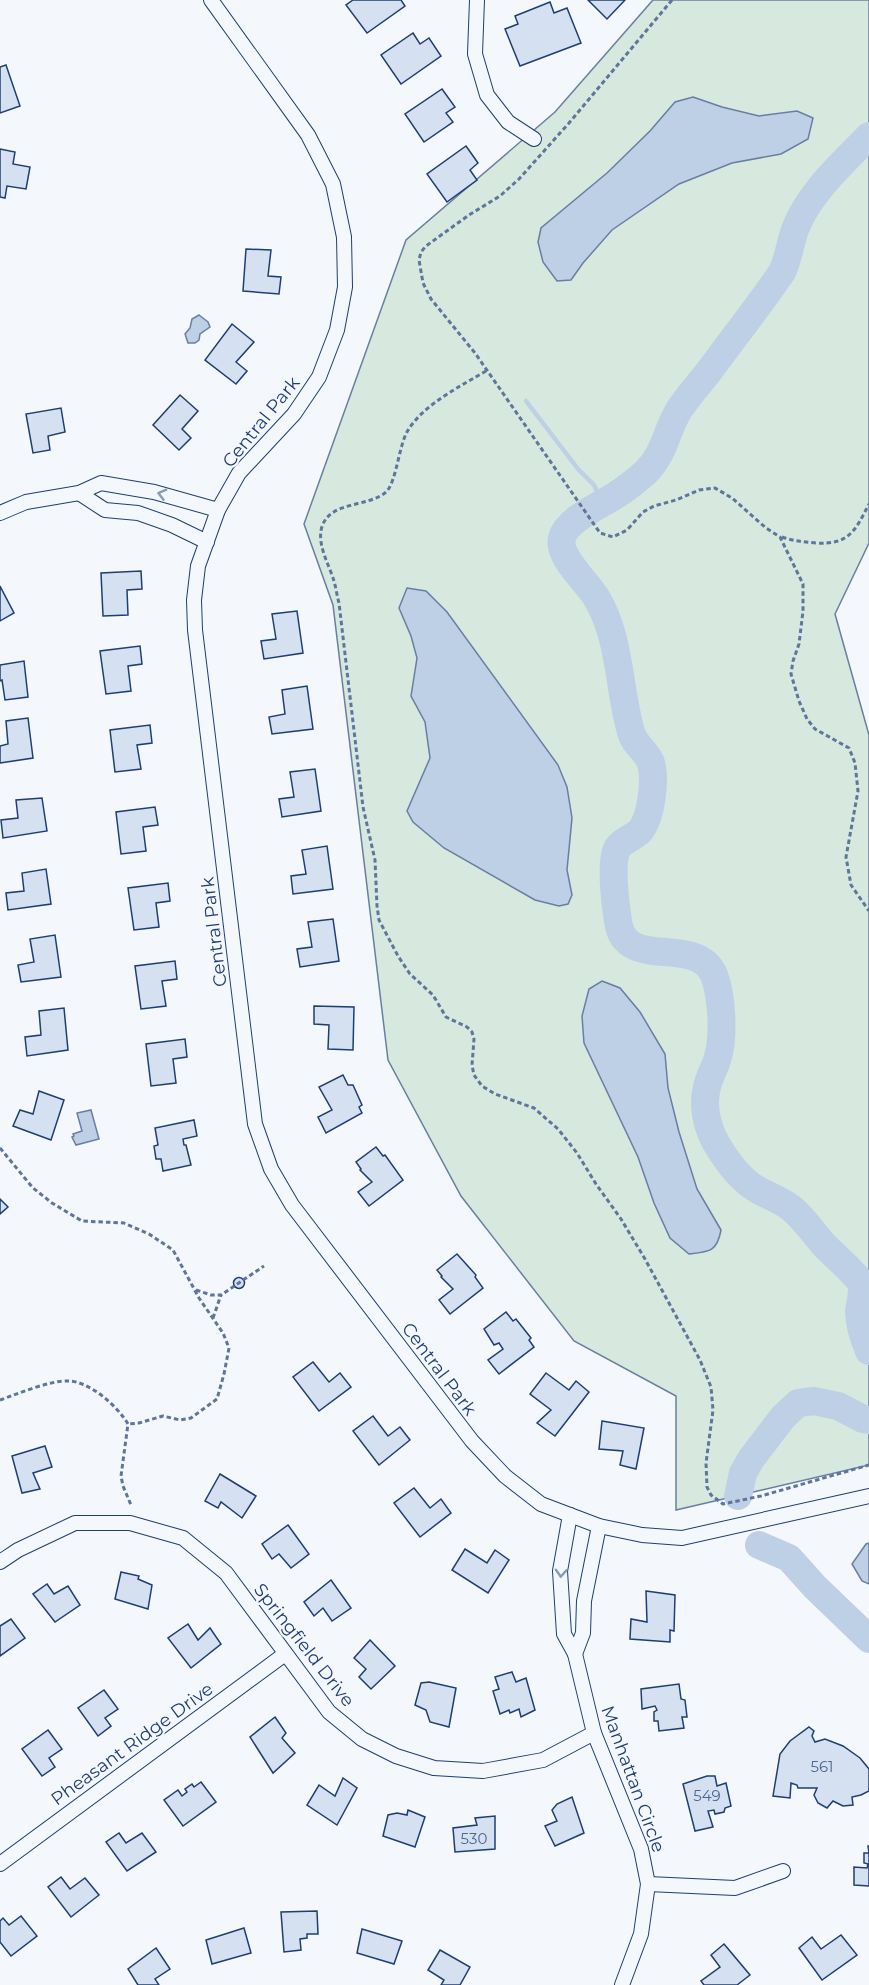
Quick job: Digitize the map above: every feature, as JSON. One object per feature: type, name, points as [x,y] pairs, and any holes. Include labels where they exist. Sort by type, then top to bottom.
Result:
[{"type":"street","name":"Central Park","points":[[211,0],[308,135],[333,184],[344,237],[345,287],[337,330],[320,377],[294,414],[239,473],[218,510],[198,566],[194,600],[195,630],[255,1124],[271,1169],[292,1205],[472,1441],[505,1476],[541,1504],[599,1526],[642,1535],[682,1538],[869,1496]]},
{"type":"street","points":[[477,0],[475,54],[487,95],[508,122],[534,139]]},
{"type":"street","points":[[0,513],[26,502],[79,493],[100,483],[154,492],[218,510]]},
{"type":"street","points":[[79,493],[105,510],[138,513],[172,525],[207,542]]},
{"type":"street","name":"Manhattan Circle","points":[[570,1515],[560,1571],[564,1634],[575,1654],[594,1733],[641,1849],[648,1884],[641,1934],[622,1985]]},
{"type":"street","name":"Springfield Drive","points":[[0,1562],[18,1550],[75,1523],[130,1523],[183,1538],[226,1573],[329,1712],[362,1739],[396,1756],[434,1768],[483,1771],[543,1760],[594,1733]]},
{"type":"street","name":"Manhattan Circle","points":[[575,1654],[583,1633],[584,1601],[599,1526]]},
{"type":"street","name":"Pheasant Ridge Drive","points":[[0,1864],[285,1654]]},
{"type":"street","points":[[648,1884],[735,1888],[783,1871]]},
{"type":"path","points":[[672,0],[519,179],[500,196],[426,246],[419,260],[423,283],[431,299],[475,352],[600,533],[613,537],[627,530],[643,512],[654,506],[699,490],[715,488],[732,498],[766,528],[780,537],[792,541],[830,544],[843,540],[853,532],[869,504]]},
{"type":"path","points":[[486,371],[444,397],[420,416],[407,432],[389,489],[379,498],[328,516],[320,536],[339,603],[363,807],[375,860],[379,920],[392,947],[410,974],[433,995],[446,1017],[467,1027],[472,1032],[474,1040],[472,1065],[474,1075],[482,1086],[495,1094],[534,1108],[558,1129],[577,1153],[645,1259],[700,1360],[711,1387],[713,1410],[706,1463],[707,1487],[711,1495],[723,1504],[772,1493],[869,1464]]},
{"type":"path","points":[[780,537],[803,584],[799,644],[791,674],[807,719],[815,729],[849,748],[855,763],[858,791],[846,857],[851,885],[869,911]]},
{"type":"path","points":[[0,1148],[33,1188],[52,1203],[82,1221],[124,1222],[149,1234],[173,1250],[199,1298],[223,1333],[229,1348],[217,1399],[191,1418],[180,1420],[163,1416],[129,1424]]},
{"type":"path","points":[[196,1290],[211,1295],[221,1294],[264,1266]]},
{"type":"path","points":[[213,1318],[221,1294]]},
{"type":"path","points":[[0,1400],[69,1380],[102,1396],[122,1414],[129,1424],[122,1476],[123,1486],[131,1505]]},
{"type":"shaded area","points":[[653,0],[869,0],[869,543],[835,614],[869,735],[869,1465],[676,1510],[676,1396],[574,1341],[461,1196],[388,1060],[333,605],[304,524],[406,240],[555,112]]},
{"type":"water","points":[[693,97],[759,116],[797,111],[813,118],[808,139],[781,154],[732,163],[679,184],[612,230],[571,280],[557,281],[543,262],[538,242],[541,228],[607,173],[650,131],[675,102]]},
{"type":"water","points":[[199,315],[208,322],[210,327],[200,334],[199,340],[195,343],[188,343],[185,334],[190,328],[192,319]]},
{"type":"water","points":[[407,588],[426,591],[447,612],[558,765],[567,787],[572,818],[567,870],[572,895],[568,904],[559,906],[535,900],[444,848],[413,822],[407,811],[430,758],[425,722],[411,696],[417,658],[411,636],[399,608]]},
{"type":"water","points":[[602,981],[620,988],[640,1012],[665,1054],[668,1088],[697,1189],[721,1230],[717,1243],[711,1250],[689,1254],[670,1238],[654,1203],[638,1157],[584,1043],[582,1016],[589,989]]},
{"type":"water","points":[[91,1110],[99,1139],[76,1145],[73,1134],[82,1131],[77,1113]]},
{"type":"water","points":[[869,1543],[869,1584],[862,1581],[852,1564]]},
{"type":"building","points":[[353,0],[401,0],[405,6],[367,33],[346,5]]},
{"type":"building","points":[[588,0],[625,0],[607,19]]},
{"type":"building","points":[[550,2],[554,13],[567,8],[581,43],[520,66],[505,29],[518,24],[515,16]]},
{"type":"building","points":[[413,33],[420,44],[429,38],[441,56],[401,84],[381,55]]},
{"type":"building","points":[[6,65],[20,106],[0,113],[0,67]]},
{"type":"building","points":[[442,89],[455,107],[446,113],[453,122],[424,142],[405,114]]},
{"type":"building","points":[[466,146],[478,163],[470,170],[477,180],[447,202],[427,174]]},
{"type":"building","points":[[0,149],[15,152],[13,164],[30,167],[26,189],[7,186],[5,198],[0,197]]},
{"type":"building","points":[[246,249],[271,250],[268,276],[281,277],[279,294],[243,291]]},
{"type":"building","points":[[232,324],[254,342],[236,362],[247,371],[236,384],[205,360]]},
{"type":"building","points":[[180,395],[198,411],[182,429],[191,438],[179,450],[153,425]]},
{"type":"building","points":[[61,408],[65,432],[48,436],[50,450],[33,453],[26,414]]},
{"type":"building","points":[[141,571],[142,589],[127,590],[128,615],[103,616],[101,573]]},
{"type":"building","points":[[0,586],[14,613],[0,621]]},
{"type":"building","points":[[297,611],[303,653],[264,659],[261,641],[276,639],[272,614]]},
{"type":"building","points":[[140,646],[142,664],[128,666],[131,691],[106,694],[100,651]]},
{"type":"building","points":[[24,661],[28,697],[5,700],[2,680],[0,681],[0,665]]},
{"type":"building","points":[[307,686],[313,729],[272,734],[269,717],[285,714],[282,690]]},
{"type":"building","points":[[28,718],[33,758],[0,763],[0,746],[8,744],[6,721]]},
{"type":"building","points":[[150,725],[152,743],[137,745],[141,769],[115,772],[110,730]]},
{"type":"building","points":[[315,769],[321,811],[282,817],[279,799],[294,797],[290,772]]},
{"type":"building","points":[[42,798],[47,831],[3,838],[1,820],[18,818],[16,800]]},
{"type":"building","points":[[155,807],[158,825],[143,827],[146,851],[121,854],[116,812]]},
{"type":"building","points":[[327,846],[333,889],[293,894],[291,876],[306,874],[302,850]]},
{"type":"building","points":[[46,869],[51,904],[8,910],[6,893],[24,891],[22,873]]},
{"type":"building","points":[[168,883],[170,901],[156,903],[159,927],[134,930],[128,888]]},
{"type":"building","points":[[333,919],[339,961],[300,967],[297,949],[312,947],[308,922]]},
{"type":"building","points":[[55,935],[61,977],[21,982],[18,965],[34,962],[30,939]]},
{"type":"building","points":[[175,961],[177,979],[162,981],[166,1006],[141,1009],[135,966]]},
{"type":"building","points":[[314,1006],[354,1007],[353,1050],[328,1049],[329,1025],[314,1024]]},
{"type":"building","points":[[64,1008],[68,1050],[27,1056],[25,1037],[41,1035],[39,1011]]},
{"type":"building","points":[[185,1039],[187,1057],[173,1059],[176,1083],[151,1086],[146,1044]]},
{"type":"building","points":[[343,1075],[348,1085],[353,1085],[362,1105],[359,1107],[362,1113],[326,1133],[318,1117],[332,1110],[319,1087]]},
{"type":"building","points":[[39,1091],[64,1100],[51,1140],[13,1126],[20,1110],[33,1114]]},
{"type":"building","points":[[194,1120],[197,1136],[183,1139],[191,1165],[163,1171],[161,1159],[156,1159],[154,1146],[158,1145],[155,1128]]},
{"type":"building","points":[[376,1147],[383,1156],[385,1155],[403,1180],[369,1206],[358,1192],[372,1182],[360,1170],[356,1162]]},
{"type":"building","points":[[0,1199],[8,1207],[0,1214]]},
{"type":"building","points":[[457,1254],[476,1275],[475,1277],[483,1288],[450,1314],[439,1300],[453,1289],[437,1270]]},
{"type":"building","points":[[239,1278],[243,1279],[243,1287],[239,1288],[235,1287],[234,1283],[235,1279]]},
{"type":"building","points":[[506,1312],[513,1321],[516,1319],[531,1338],[529,1340],[534,1347],[499,1374],[488,1360],[503,1349],[499,1343],[494,1345],[484,1329]]},
{"type":"building","points":[[313,1362],[329,1382],[340,1373],[351,1387],[319,1411],[293,1377]]},
{"type":"building","points":[[546,1373],[569,1390],[576,1381],[589,1392],[555,1436],[537,1423],[551,1410],[530,1394]]},
{"type":"building","points":[[373,1416],[388,1436],[400,1427],[410,1440],[379,1465],[353,1431]]},
{"type":"building","points":[[602,1421],[644,1428],[636,1469],[620,1465],[623,1451],[599,1449]]},
{"type":"building","points":[[45,1446],[52,1467],[33,1473],[40,1489],[22,1493],[12,1456]]},
{"type":"building","points":[[220,1474],[256,1496],[242,1518],[221,1502],[218,1508],[205,1501]]},
{"type":"building","points":[[414,1488],[430,1508],[441,1499],[451,1513],[420,1537],[394,1503]]},
{"type":"building","points":[[288,1525],[309,1554],[291,1568],[279,1554],[272,1559],[262,1544]]},
{"type":"building","points":[[465,1549],[487,1563],[495,1550],[509,1560],[488,1593],[452,1570]]},
{"type":"building","points":[[121,1572],[139,1576],[138,1579],[152,1585],[148,1609],[115,1599]]},
{"type":"building","points":[[331,1580],[351,1608],[332,1621],[323,1608],[314,1616],[304,1602]]},
{"type":"building","points":[[47,1584],[54,1594],[68,1586],[80,1605],[55,1622],[33,1594]]},
{"type":"building","points":[[646,1591],[675,1595],[674,1631],[670,1630],[670,1642],[630,1639],[631,1619],[647,1622]]},
{"type":"building","points":[[11,1619],[25,1638],[0,1656],[0,1626]]},
{"type":"building","points":[[188,1624],[198,1640],[210,1628],[221,1644],[191,1668],[168,1638]]},
{"type":"building","points":[[370,1640],[395,1666],[371,1689],[359,1677],[366,1669],[354,1658]]},
{"type":"building","points":[[512,1672],[516,1682],[526,1678],[535,1710],[521,1717],[519,1709],[500,1714],[493,1691],[499,1689],[495,1677]]},
{"type":"building","points":[[429,1682],[456,1688],[449,1727],[430,1722],[426,1710],[415,1705],[421,1683]]},
{"type":"building","points":[[679,1684],[681,1699],[685,1700],[687,1717],[682,1717],[684,1728],[659,1731],[658,1721],[654,1721],[654,1712],[657,1710],[655,1706],[642,1709],[641,1689]]},
{"type":"building","points":[[104,1690],[118,1709],[105,1718],[111,1726],[98,1736],[78,1708]]},
{"type":"building","points":[[275,1717],[286,1733],[282,1738],[295,1753],[273,1773],[250,1737]]},
{"type":"building","points":[[809,1727],[814,1731],[812,1736],[815,1742],[825,1739],[843,1746],[860,1758],[869,1769],[869,1791],[852,1797],[853,1805],[843,1806],[833,1801],[827,1808],[818,1803],[814,1795],[817,1788],[798,1788],[797,1785],[791,1783],[790,1798],[773,1796],[780,1754],[790,1741]]},
{"type":"building","points":[[48,1730],[62,1749],[49,1758],[55,1767],[42,1776],[22,1749]]},
{"type":"building","points":[[707,1776],[715,1776],[717,1786],[726,1783],[731,1806],[725,1808],[724,1812],[715,1814],[714,1810],[708,1811],[713,1827],[695,1831],[683,1784]]},
{"type":"building","points":[[343,1778],[357,1788],[337,1825],[307,1805],[319,1785],[335,1796]]},
{"type":"building","points":[[201,1782],[216,1802],[183,1826],[164,1800],[178,1790],[182,1796],[187,1792],[185,1789]]},
{"type":"building","points":[[572,1797],[584,1833],[555,1846],[545,1826],[557,1821],[552,1810],[557,1804]]},
{"type":"building","points":[[408,1810],[425,1817],[415,1847],[383,1836],[388,1815],[397,1813],[407,1815]]},
{"type":"building","points":[[495,1816],[495,1849],[455,1852],[453,1828],[477,1825],[475,1818]]},
{"type":"building","points":[[119,1833],[126,1843],[142,1833],[156,1852],[127,1871],[106,1842]]},
{"type":"building","points":[[864,1853],[869,1853],[869,1886],[854,1885],[854,1867],[867,1868],[868,1864],[864,1863]]},
{"type":"building","points":[[61,1877],[70,1889],[85,1878],[99,1895],[71,1917],[48,1887]]},
{"type":"building","points":[[317,1911],[318,1934],[307,1934],[307,1938],[300,1939],[301,1950],[284,1952],[281,1912]]},
{"type":"building","points":[[21,1916],[37,1936],[11,1956],[0,1942],[0,1921],[3,1918],[9,1925]]},
{"type":"building","points":[[244,1928],[251,1953],[212,1964],[206,1940]]},
{"type":"building","points":[[362,1929],[402,1941],[394,1964],[357,1953]]},
{"type":"building","points":[[841,1935],[857,1955],[822,1980],[799,1948],[812,1937],[821,1949]]},
{"type":"building","points":[[724,1944],[750,1975],[737,1985],[704,1985],[701,1981],[720,1967],[711,1955]]},
{"type":"building","points":[[156,1948],[170,1969],[155,1979],[159,1985],[138,1985],[128,1969]]},
{"type":"building","points":[[440,1950],[470,1967],[460,1985],[441,1985],[444,1980],[428,1970]]},
{"type":"waterway","points":[[869,136],[818,190],[802,214],[782,272],[679,410],[652,465],[628,487],[577,519],[565,531],[562,538],[564,553],[568,561],[596,597],[604,613],[615,646],[631,732],[651,763],[652,798],[644,825],[616,851],[614,876],[616,905],[623,937],[633,945],[646,950],[692,956],[705,963],[714,975],[720,1005],[721,1038],[705,1101],[706,1116],[713,1137],[739,1175],[751,1186],[796,1212],[825,1246],[861,1282],[859,1317],[869,1351]]},
{"type":"waterway","points":[[526,401],[578,469],[594,485],[603,504]]},
{"type":"waterway","points":[[738,1496],[743,1473],[751,1459],[783,1417],[798,1403],[814,1401],[838,1406],[869,1420]]},
{"type":"waterway","points":[[759,1545],[789,1558],[815,1587],[869,1639]]}]
